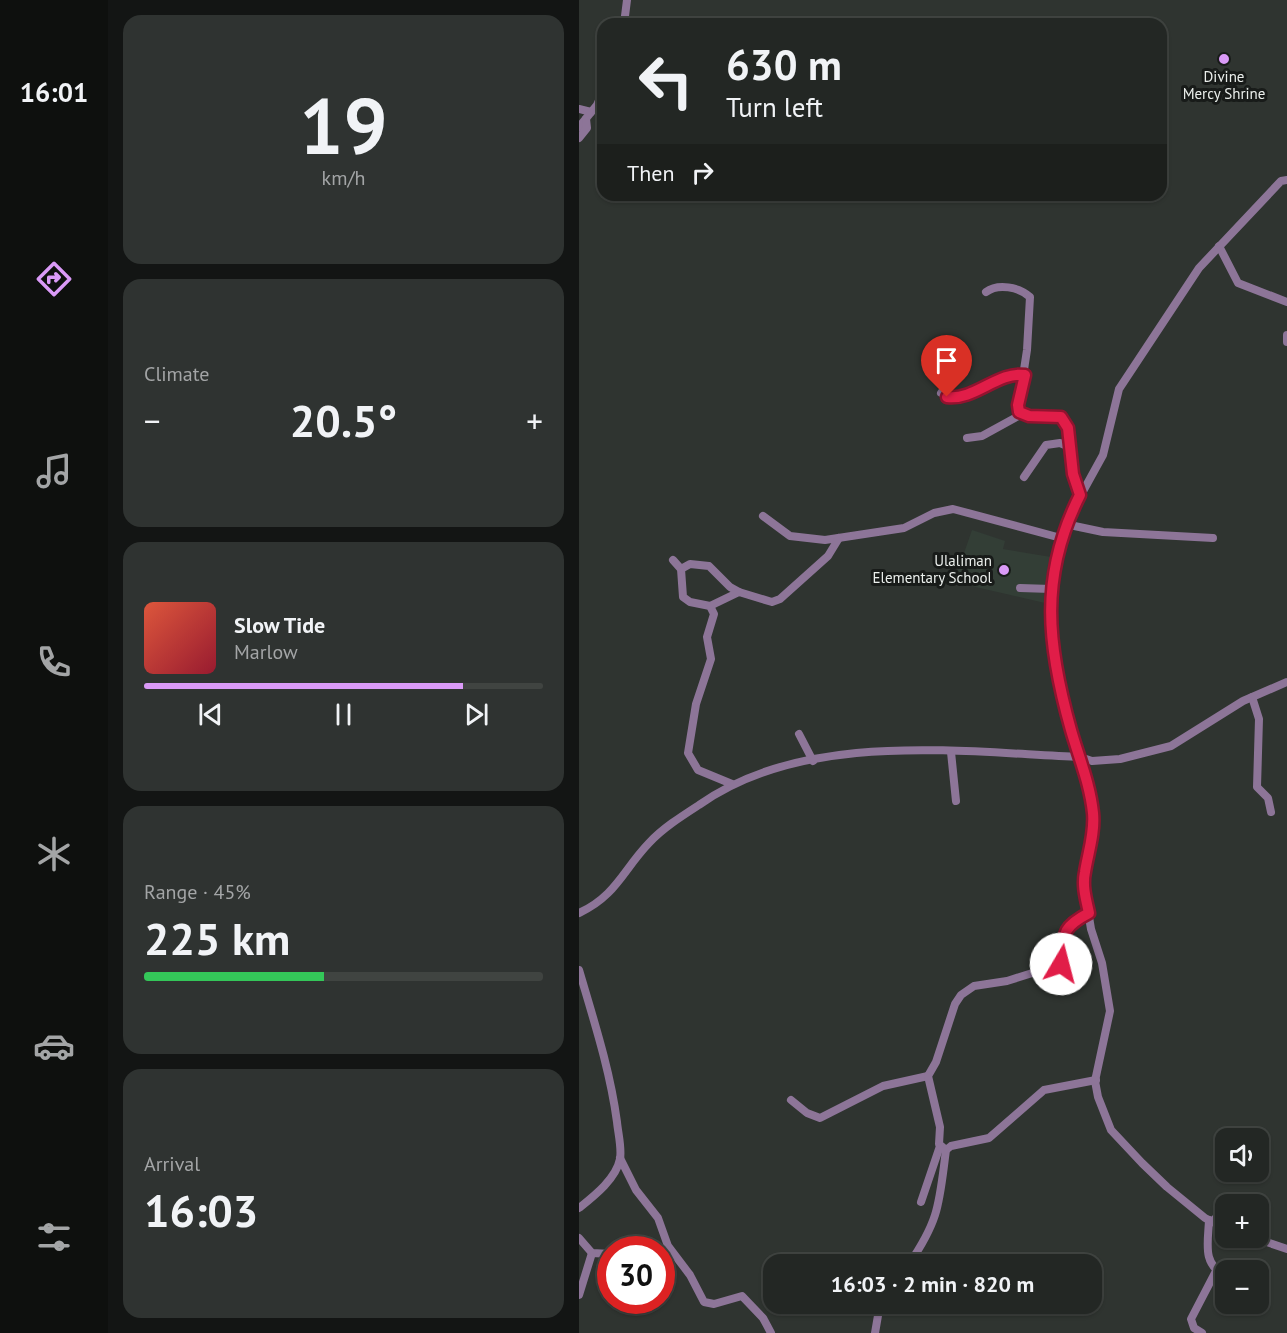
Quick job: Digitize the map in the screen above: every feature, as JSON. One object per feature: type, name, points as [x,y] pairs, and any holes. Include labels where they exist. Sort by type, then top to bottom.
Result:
[{"type":"street","points":[[625,18],[627,0]]},
{"type":"street","points":[[579,127],[597,102]]},
{"type":"street","points":[[579,110],[588,116]]},
{"type":"street","points":[[579,138],[587,128],[588,116]]},
{"type":"street","points":[[1215,1223],[1167,1187],[1111,1130],[1102,1111],[1096,1080],[1110,1011],[1102,963],[1094,941],[1084,874],[1091,842],[1093,816],[1080,757],[1058,679],[1051,590],[1065,524],[1103,455],[1119,389],[1199,268],[1281,181],[1287,180]]},
{"type":"street","points":[[1219,246],[1237,283],[1287,302]]},
{"type":"street","points":[[986,292],[993,287],[1002,286],[1023,292],[1030,297],[1025,375],[1018,405],[1022,414]]},
{"type":"street","points":[[1287,335],[1287,342]]},
{"type":"street","points":[[941,393],[951,398],[1015,375],[1025,375]]},
{"type":"street","points":[[967,438],[982,435],[1022,414],[1061,417],[1067,424],[1072,448],[1073,474],[1080,495]]},
{"type":"street","points":[[1024,477],[1046,445],[1059,443],[1072,448]]},
{"type":"street","points":[[763,516],[790,536],[825,540],[905,528],[934,513],[953,509],[1061,538]]},
{"type":"street","points":[[1065,524],[1103,532],[1213,538]]},
{"type":"street","points":[[681,569],[690,564],[709,566],[729,587],[772,602],[780,599],[828,556],[839,538]]},
{"type":"street","points":[[673,560],[681,569],[683,597],[690,602],[710,606],[739,592]]},
{"type":"street","points":[[1020,588],[1051,590]]},
{"type":"street","points":[[710,606],[714,614],[707,637],[711,659],[696,704],[688,753],[698,770],[732,784]]},
{"type":"street","points":[[580,912],[606,897],[654,838],[732,784],[764,772],[869,752],[951,752],[1080,757],[1092,761],[1120,759],[1171,746],[1252,697],[1287,682]]},
{"type":"street","points":[[1252,697],[1259,719],[1257,787],[1269,798],[1271,812]]},
{"type":"street","points":[[799,734],[813,761]]},
{"type":"street","points":[[951,752],[956,801]]},
{"type":"street","points":[[916,1254],[936,1218],[943,1148],[928,1076],[936,1062],[955,1004],[961,995],[974,986],[1007,981],[1061,964],[1065,958],[1065,935],[1068,925],[1089,913]]},
{"type":"street","points":[[579,970],[604,1050],[612,1085],[620,1158],[636,1190],[658,1218],[668,1246],[690,1275],[704,1302],[714,1304],[742,1296],[763,1318],[771,1333]]},
{"type":"street","points":[[791,1100],[807,1113],[820,1118],[890,1083],[928,1076]]},
{"type":"street","points":[[943,1148],[983,1141],[993,1136],[1044,1090],[1096,1080]]},
{"type":"street","points":[[921,1202],[943,1148]]},
{"type":"street","points":[[579,1208],[605,1185],[616,1171],[620,1158]]},
{"type":"street","points":[[1215,1217],[1210,1221],[1209,1260],[1215,1269]]},
{"type":"street","points":[[579,1238],[592,1253],[597,1253]]},
{"type":"street","points":[[1269,1243],[1287,1249]]},
{"type":"street","points":[[579,1295],[592,1253]]},
{"type":"street","points":[[1202,1333],[1194,1328],[1191,1319],[1215,1273]]},
{"type":"street","points":[[875,1333],[878,1314]]},
{"type":"shaded area","name":"Ulaliman Elementary School","points":[[972,530],[1005,541],[1003,549],[1051,557],[1045,603],[954,582]]},
{"type":"place","name":"Divine Mercy Shrine","points":[[1224,59]]},
{"type":"place","name":"Ulaliman Elementary School","points":[[1004,570]]},
{"type":"route","points":[[947,397],[967,394],[1015,375],[1025,375],[1018,405],[1019,412],[1036,417],[1058,416],[1066,422],[1068,428],[1072,448],[1073,474],[1080,495],[1065,524],[1054,561],[1051,619],[1062,699],[1088,783],[1093,816],[1091,842],[1084,874],[1089,913],[1068,925],[1064,946],[1066,955],[1061,964]]}]
